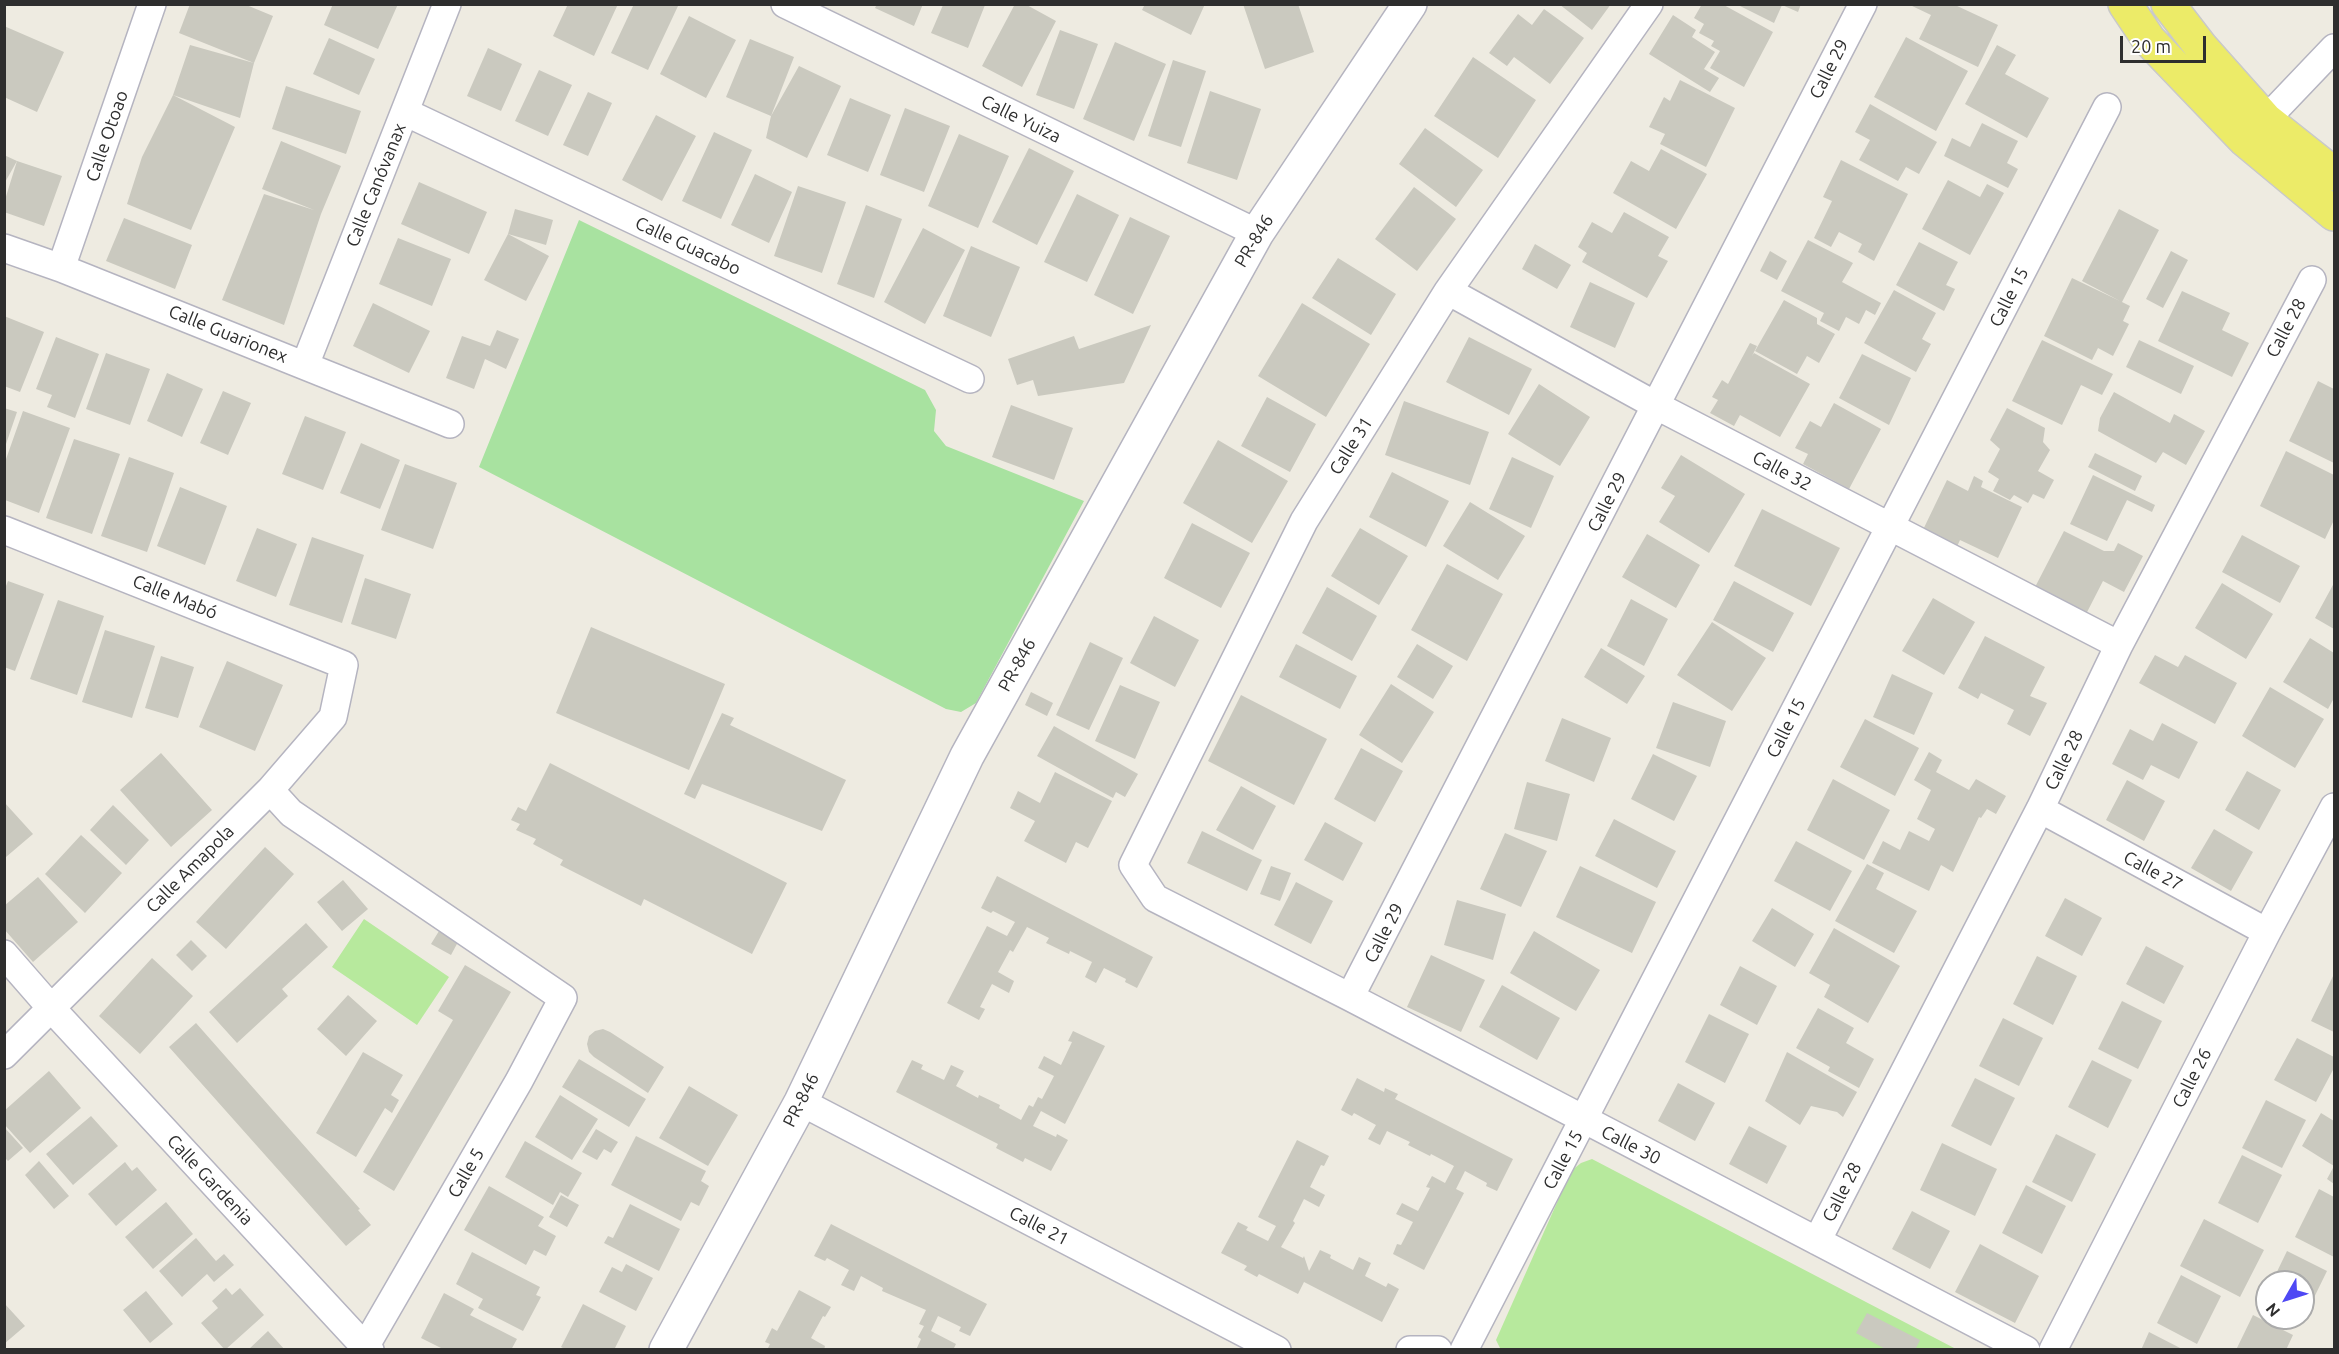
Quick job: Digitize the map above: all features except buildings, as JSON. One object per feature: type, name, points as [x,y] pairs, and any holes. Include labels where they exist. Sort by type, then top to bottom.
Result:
[{"type":"main road","points":[[2125,4],[2149,40],[2255,130],[2334,214]]},
{"type":"main road","points":[[2168,4],[2201,47],[2255,130],[2334,174]]},
{"type":"street","name":"Calle Canóvanax","points":[[305,365],[447,4]]},
{"type":"street","name":"Calle Yuiza","points":[[786,4],[1257,233]]},
{"type":"street","name":"PR-846","points":[[666,1350],[801,1102],[967,756],[1257,233],[1410,4]]},
{"type":"street","name":"Calle 31","points":[[1173,908],[1155,898],[1133,865],[1304,521],[1448,291],[1649,4]]},
{"type":"street","name":"Calle 29","points":[[1350,997],[1863,4]]},
{"type":"street","name":"Calle Otoao","points":[[60,268],[146,7]]},
{"type":"street","points":[[2255,130],[2334,48]]},
{"type":"street","name":"Calle 15","points":[[1464,1350],[2107,107]]},
{"type":"street","name":"Calle Guacabo","points":[[405,112],[970,380]]},
{"type":"street","name":"Calle Guarionex","points":[[4,248],[60,268],[450,424]]},
{"type":"street","name":"Calle 28","points":[[1817,1241],[2040,809],[2119,645],[2312,280]]},
{"type":"street","name":"Calle 32","points":[[1448,291],[1657,406],[2119,645]]},
{"type":"street","name":"Calle Mabó","points":[[4,530],[344,664]]},
{"type":"street","name":"Calle Amapola","points":[[4,1055],[270,790],[333,717],[344,664]]},
{"type":"street","name":"Calle 5","points":[[270,790],[291,813],[563,998],[519,1081],[368,1348]]},
{"type":"street","name":"Calle 26","points":[[2053,1350],[2267,932],[2334,807]]},
{"type":"street","name":"Calle 27","points":[[2040,809],[2267,932]]},
{"type":"street","name":"Calle 30","points":[[1173,908],[1350,997],[2026,1350]]},
{"type":"street","name":"Calle Gardenia","points":[[4,954],[52,1009],[368,1348]]},
{"type":"street","name":"Calle 21","points":[[801,1102],[1277,1350]]},
{"type":"street","points":[[1410,1350],[1438,1350]]},
{"type":"green space","points":[[579,220],[925,390],[936,410],[934,431],[946,446],[1084,501],[976,703],[961,712],[946,709],[479,467]]},
{"type":"green space","points":[[364,919],[449,977],[417,1025],[332,967]]},
{"type":"green space","points":[[1592,1159],[1956,1349],[1501,1350],[1496,1340],[1571,1171],[1581,1163]]}]
